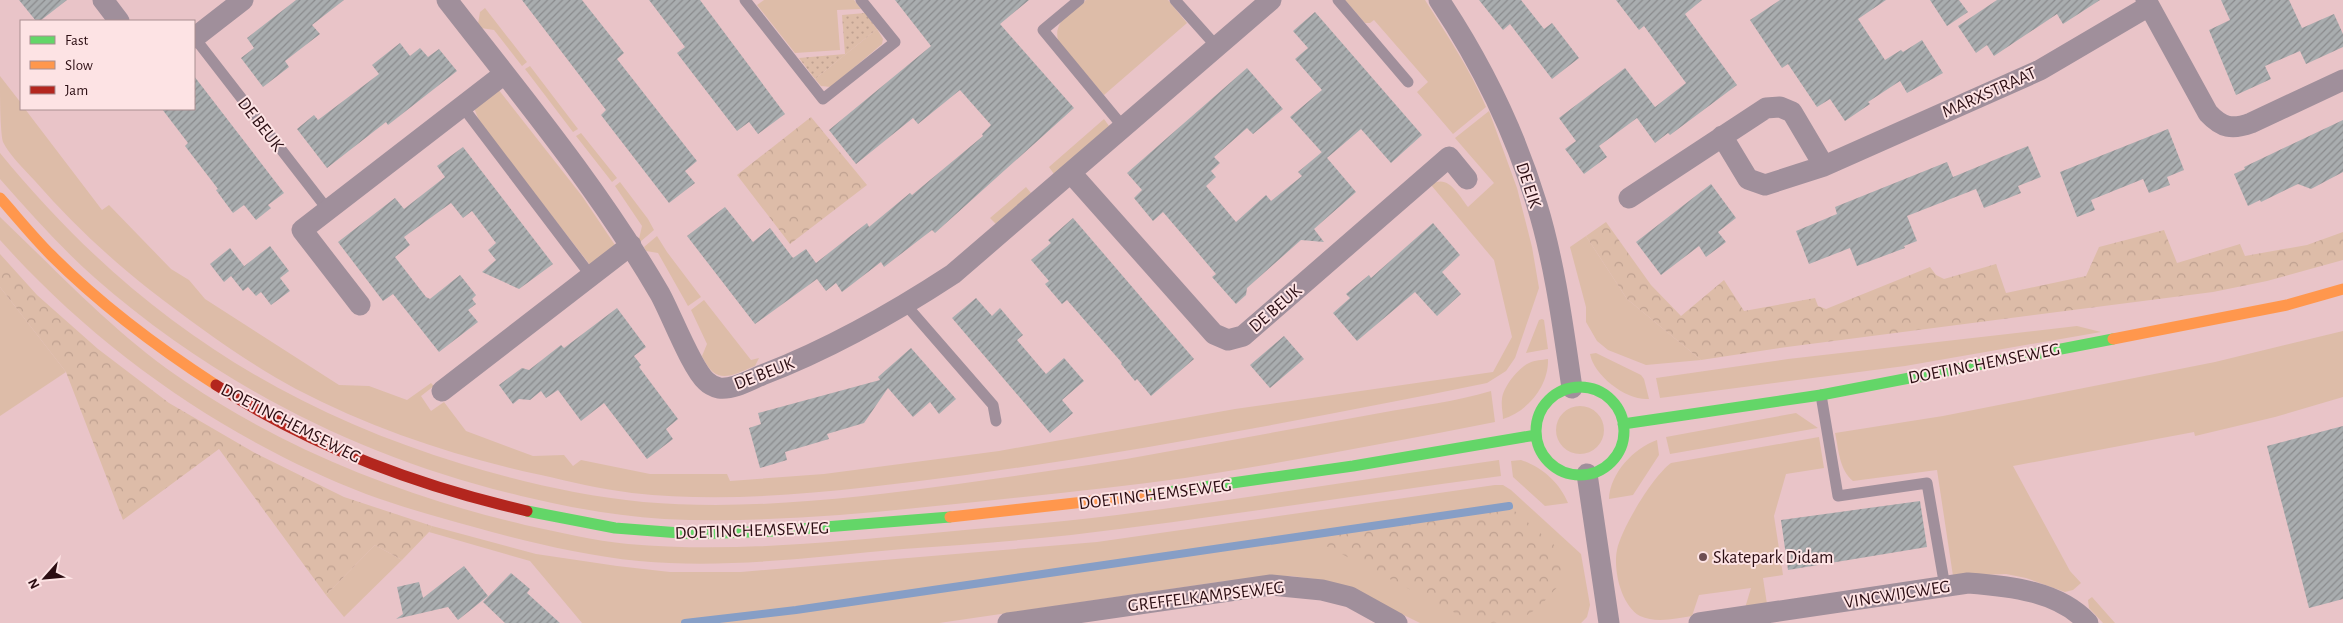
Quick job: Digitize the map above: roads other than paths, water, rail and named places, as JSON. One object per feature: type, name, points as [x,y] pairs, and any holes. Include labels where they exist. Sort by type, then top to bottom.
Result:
[{"type":"main road","name":"DOETINCHEMSEWEG","points":[[0,198],[74,279],[128,324],[187,367],[262,412],[352,457],[413,480],[482,501],[606,527],[675,534],[742,534],[843,527],[1001,512],[1173,493],[1536,435]]},
{"type":"main road","name":"DOETINCHEMSEWEG","points":[[1623,424],[1821,395],[2287,305],[2343,289]]},
{"type":"main road","points":[[1581,387],[1596,390],[1609,398],[1618,410],[1623,424],[1623,439],[1618,453],[1607,465],[1587,474],[1568,473],[1555,467],[1544,457],[1538,445],[1536,435],[1538,417],[1544,404],[1554,394],[1572,388],[1581,387]]},
{"type":"street","points":[[103,0],[119,20]]},
{"type":"street","name":"DE BEUK","points":[[195,37],[243,0]]},
{"type":"street","name":"DE BEUK","points":[[447,0],[580,172],[631,245],[668,308],[698,372],[706,382],[719,388],[731,387],[815,353],[857,333],[906,305],[960,268],[1270,0]]},
{"type":"street","name":"DE EIK","points":[[1439,0],[1493,91],[1519,154],[1537,206],[1554,278],[1572,388]]},
{"type":"street","points":[[2148,3],[2208,113],[2217,123],[2227,128],[2240,127],[2251,123],[2343,80]]},
{"type":"street","name":"MARXSTRAAT","points":[[1722,136],[1748,179],[1765,185],[1824,166],[2040,70],[2148,3]]},
{"type":"street","points":[[360,305],[302,230],[504,74]]},
{"type":"street","points":[[1629,198],[1766,108],[1780,107],[1792,112],[1824,166]]},
{"type":"street","name":"DE BEUK","points":[[1071,174],[1214,334],[1228,340],[1243,336],[1449,157],[1467,179]]},
{"type":"street","points":[[442,390],[631,245]]},
{"type":"street","points":[[1587,474],[1609,623]]},
{"type":"street","name":"VINCWIJCWEG","points":[[1699,623],[1968,583],[2007,586],[2049,597],[2088,623]]},
{"type":"street","name":"GREFFELKAMPSEWEG","points":[[1008,623],[1271,585],[1296,586],[1350,597],[1397,623]]},
{"type":"lane","points":[[746,0],[823,99],[895,42],[861,0]]},
{"type":"lane","points":[[1079,0],[1043,30],[1124,128]]},
{"type":"lane","points":[[1176,0],[1217,47]]},
{"type":"lane","points":[[1338,0],[1408,82]]},
{"type":"lane","name":"DE BEUK","points":[[195,39],[328,210]]},
{"type":"lane","points":[[462,106],[591,276]]},
{"type":"lane","points":[[906,305],[992,405],[996,421]]},
{"type":"lane","points":[[1821,395],[1838,496],[1927,483],[1944,587]]},
{"type":"waterway","points":[[685,623],[796,610],[1509,506]]},
{"type":"place","name":"Skatepark Didam","points":[[1703,557]]}]
